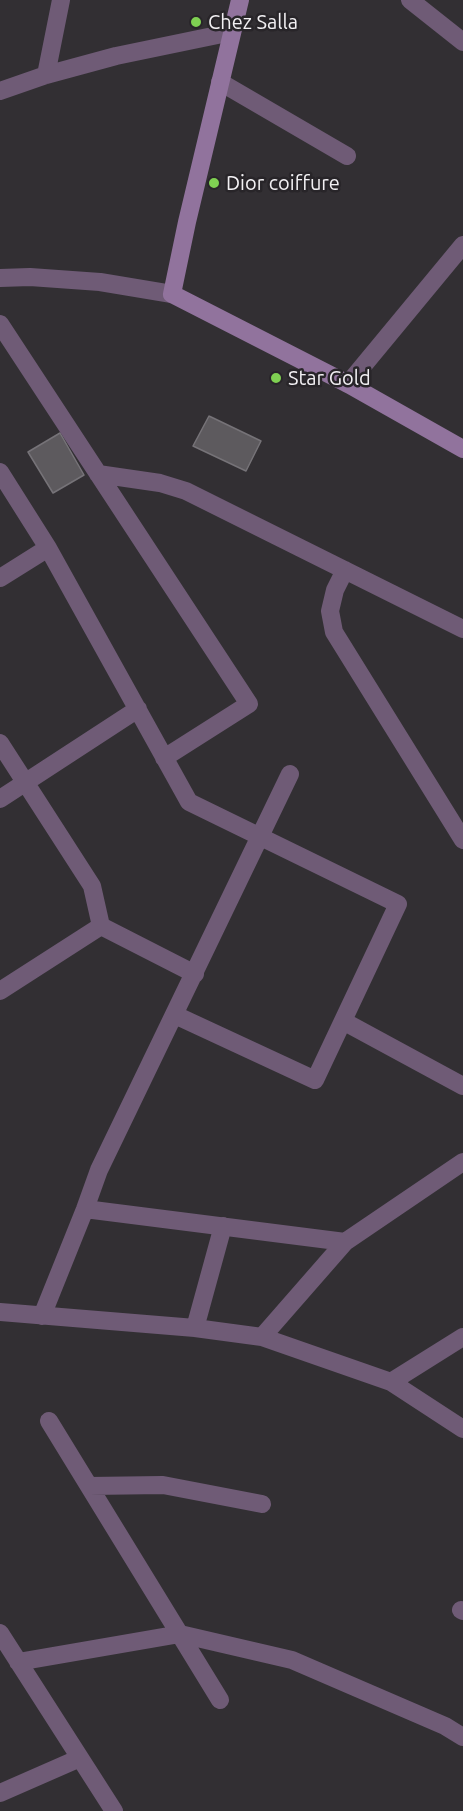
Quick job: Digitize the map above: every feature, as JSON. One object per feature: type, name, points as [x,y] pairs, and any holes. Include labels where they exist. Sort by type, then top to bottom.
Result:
[{"type":"street","points":[[46,75],[61,0]]},
{"type":"street","points":[[172,294],[240,0]]},
{"type":"street","points":[[410,0],[463,42]]},
{"type":"street","points":[[0,91],[46,75],[116,56],[232,32]]},
{"type":"street","points":[[220,82],[347,156]]},
{"type":"street","points":[[348,384],[463,245]]},
{"type":"street","points":[[0,278],[30,277],[100,282],[172,294],[348,384],[463,449]]},
{"type":"street","points":[[0,324],[249,704],[164,758]]},
{"type":"street","points":[[0,472],[48,548],[189,802],[399,904],[315,1080],[175,1015]]},
{"type":"street","points":[[98,474],[160,483],[186,491],[463,629]]},
{"type":"street","points":[[0,578],[48,548]]},
{"type":"street","points":[[345,570],[335,590],[330,611],[334,632],[463,840]]},
{"type":"street","points":[[0,799],[138,709]]},
{"type":"street","points":[[0,743],[92,886],[101,926]]},
{"type":"street","points":[[42,1316],[99,1170],[290,774]]},
{"type":"street","points":[[101,926],[195,974]]},
{"type":"street","points":[[0,992],[101,926]]},
{"type":"street","points":[[343,1021],[463,1086]]},
{"type":"street","points":[[262,1337],[345,1242],[463,1162]]},
{"type":"street","points":[[85,1209],[345,1242]]},
{"type":"street","points":[[195,1328],[223,1226]]},
{"type":"street","points":[[0,1312],[195,1328],[262,1337],[391,1382],[463,1429]]},
{"type":"street","points":[[391,1382],[463,1337]]},
{"type":"street","points":[[49,1421],[220,1700]]},
{"type":"street","points":[[89,1486],[163,1485],[262,1504]]},
{"type":"street","points":[[0,1634],[114,1811]]},
{"type":"street","points":[[18,1662],[180,1634],[292,1660],[445,1726],[463,1737]]},
{"type":"street","points":[[0,1793],[80,1758]]},
{"type":"building","points":[[209,416],[261,441],[246,471],[193,446]]},
{"type":"building","points":[[60,433],[84,475],[53,493],[28,452]]},
{"type":"place","name":"Chez Salla","points":[[196,22]]},
{"type":"place","name":"Dior coiffure","points":[[214,183]]},
{"type":"place","name":"Star Gold","points":[[276,378]]}]
